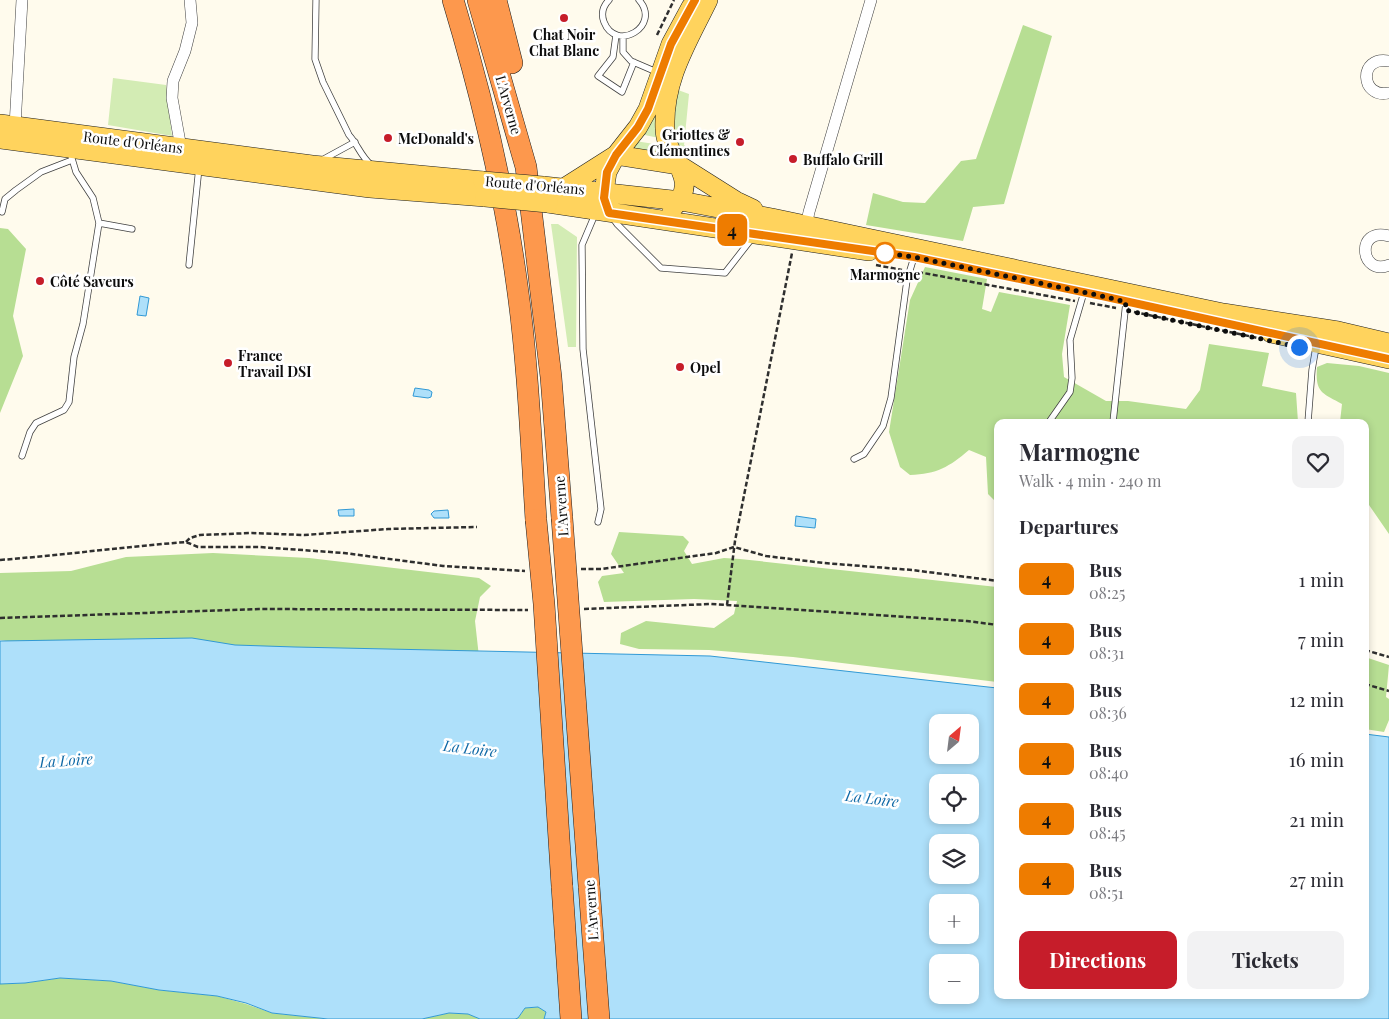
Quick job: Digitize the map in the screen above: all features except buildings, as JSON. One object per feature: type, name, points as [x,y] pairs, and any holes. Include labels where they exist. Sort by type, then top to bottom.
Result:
[{"type":"highway","points":[[441,0],[478,124],[489,130]]},
{"type":"highway","name":"L'Arverne","points":[[453,0],[473,66],[489,130],[508,220],[517,286],[544,604],[571,1019]]},
{"type":"highway","name":"L'Arverne","points":[[478,0],[526,167],[551,377],[599,1019]]},
{"type":"highway","points":[[496,0],[526,121],[526,167]]},
{"type":"main road","points":[[603,212],[606,176],[616,155],[638,127],[648,109],[671,44],[695,0]]},
{"type":"main road","points":[[661,221],[681,201],[685,179],[667,140],[665,130],[669,86],[708,0]]},
{"type":"main road","name":"Route d'Orléans","points":[[7,125],[181,155],[200,165],[370,188],[484,189]]},
{"type":"main road","name":"Route d'Orléans","points":[[0,140],[71,155],[181,155],[312,165],[378,171],[484,189],[546,195],[603,212],[755,234],[1317,342],[1389,359]]},
{"type":"main road","points":[[564,188],[616,155],[679,165],[736,201],[772,218]]},
{"type":"main road","name":"Route d'Orléans","points":[[546,195],[564,188],[681,201],[772,218],[1223,313],[1338,331],[1389,344]]},
{"type":"street","points":[[7,125],[22,0]]},
{"type":"street","points":[[181,155],[172,98],[173,81],[185,51],[192,24],[190,0]]},
{"type":"street","points":[[806,226],[871,0]]},
{"type":"street","points":[[1389,61],[1375,62],[1366,72],[1366,80],[1369,86],[1374,91],[1389,96]]},
{"type":"street","points":[[1389,236],[1383,234],[1372,237],[1367,243],[1365,250],[1368,260],[1374,265],[1380,267],[1389,265]]},
{"type":"lane","points":[[316,0],[315,60],[322,82],[362,157],[378,171]]},
{"type":"lane","points":[[609,0],[603,10],[605,25],[616,35],[623,36],[636,33],[644,22],[645,9],[639,0]]},
{"type":"lane","points":[[616,35],[613,57],[598,76],[622,92],[634,62]]},
{"type":"lane","points":[[623,36],[623,52],[634,62],[661,74]]},
{"type":"lane","points":[[312,165],[355,142]]},
{"type":"lane","points":[[2,212],[5,199],[41,172],[71,155],[76,172],[92,198],[99,222],[83,324],[74,358],[69,402],[64,410],[36,423],[30,432],[22,456]]},
{"type":"lane","points":[[189,265],[200,165]]},
{"type":"lane","points":[[598,522],[601,509],[584,349],[582,245],[603,212],[661,268],[725,273],[755,234]]},
{"type":"lane","points":[[99,222],[132,230]]},
{"type":"lane","points":[[854,459],[864,454],[883,426],[891,398],[907,280],[912,264]]},
{"type":"lane","points":[[1051,419],[1070,392],[1072,378],[1070,340],[1082,297]]},
{"type":"lane","points":[[1113,419],[1125,306]]},
{"type":"lane","points":[[1308,419],[1312,370],[1317,342]]},
{"type":"path","points":[[727,605],[734,547],[792,250]]},
{"type":"path","points":[[870,264],[912,264],[1125,306],[1258,338]]},
{"type":"path","points":[[186,542],[190,538],[200,535],[252,533],[304,535],[477,527]]},
{"type":"path","points":[[0,560],[186,542],[198,547],[269,548],[344,553],[443,566],[531,571]]},
{"type":"path","points":[[581,569],[601,569],[716,553],[734,547],[766,556],[912,570],[994,581]]},
{"type":"path","points":[[582,609],[727,605],[967,621],[994,624]]},
{"type":"path","points":[[0,618],[259,609],[532,610]]},
{"type":"path","points":[[1369,651],[1389,657]]},
{"type":"path","points":[[1369,685],[1389,690]]},
{"type":"green space","points":[[1023,25],[1052,36],[1004,204],[973,207],[963,241],[866,225],[873,193],[903,202],[925,203],[961,161],[976,159]]},
{"type":"green space","points":[[113,78],[166,85],[172,136],[108,125]]},
{"type":"green space","points":[[678,90],[689,94],[684,145],[691,151],[690,156],[679,145],[672,118]]},
{"type":"green space","points":[[658,100],[659,138],[640,134]]},
{"type":"green space","points":[[635,141],[661,145],[666,154],[630,148]]},
{"type":"green space","points":[[551,224],[558,224],[577,237],[576,347],[568,347]]},
{"type":"green space","points":[[0,228],[8,229],[26,249],[13,316],[23,356],[0,413]]},
{"type":"green space","points":[[925,267],[987,279],[982,309],[991,312],[999,292],[1070,305],[1062,354],[1064,377],[1106,401],[1128,401],[1186,409],[1200,390],[1209,344],[1269,353],[1262,386],[1296,393],[1298,419],[994,419],[994,500],[988,494],[986,457],[969,450],[955,461],[935,471],[910,475],[900,467],[889,432],[910,300]]},
{"type":"green space","points":[[1327,363],[1359,366],[1389,373],[1389,534],[1369,505],[1369,419],[1340,419],[1342,404],[1321,391],[1317,382],[1317,367]]},
{"type":"green space","points":[[619,532],[683,536],[689,542],[684,551],[692,564],[724,558],[740,559],[994,587],[994,682],[793,657],[709,650],[639,649],[620,644],[621,633],[646,621],[714,628],[734,614],[737,601],[694,599],[604,602],[598,582],[602,576],[624,573],[611,554]]},
{"type":"green space","points":[[213,553],[309,558],[479,578],[491,586],[480,597],[475,621],[479,657],[50,647],[0,640],[0,573],[71,571],[126,557]]},
{"type":"green space","points":[[1369,658],[1389,665],[1386,697],[1389,699],[1389,720],[1384,732],[1369,730]]},
{"type":"green space","points":[[60,978],[111,981],[159,990],[217,996],[272,1013],[328,1019],[0,1019],[0,984]]},
{"type":"green space","points":[[538,1007],[546,1012],[544,1019],[515,1019],[518,1018],[525,1008]]},
{"type":"green space","points":[[449,1013],[468,1014],[480,1019],[422,1019]]},
{"type":"water","points":[[140,296],[149,298],[146,316],[137,315]]},
{"type":"water","points":[[415,388],[429,390],[432,392],[431,397],[413,396]]},
{"type":"water","points":[[354,509],[354,516],[339,516],[338,510]]},
{"type":"water","points":[[448,510],[449,518],[434,518],[431,514],[434,511]]},
{"type":"water","points":[[796,516],[816,519],[815,528],[795,526]]},
{"type":"water","name":"La Loire","points":[[192,638],[235,645],[710,656],[994,688],[994,999],[1369,999],[1369,734],[1389,737],[1389,1019],[544,1019],[546,1012],[538,1007],[525,1008],[518,1018],[515,1019],[480,1019],[468,1014],[449,1013],[422,1019],[328,1019],[272,1013],[246,1003],[217,996],[159,990],[111,981],[60,978],[0,984],[0,641]]},
{"type":"bus line","name":"4","points":[[695,0],[671,44],[648,109],[638,127],[616,155],[607,172],[604,198],[609,213],[914,257],[1317,342],[1389,359]]},
{"type":"place","name":"Chat Noir Chat Blanc","points":[[564,18]]},
{"type":"place","name":"McDonald's","points":[[388,138]]},
{"type":"place","name":"Griottes & Clémentines","points":[[740,142]]},
{"type":"place","name":"Buffalo Grill","points":[[793,159]]},
{"type":"place","name":"Marmogne","points":[[885,253]]},
{"type":"place","name":"Côté Saveurs","points":[[40,281]]},
{"type":"place","name":"France Travail DSI","points":[[228,363]]},
{"type":"place","name":"Opel","points":[[680,367]]},
{"type":"route","points":[[885,253],[879,252],[914,257],[1102,296],[1126,302],[1125,310],[1299,347]]}]
